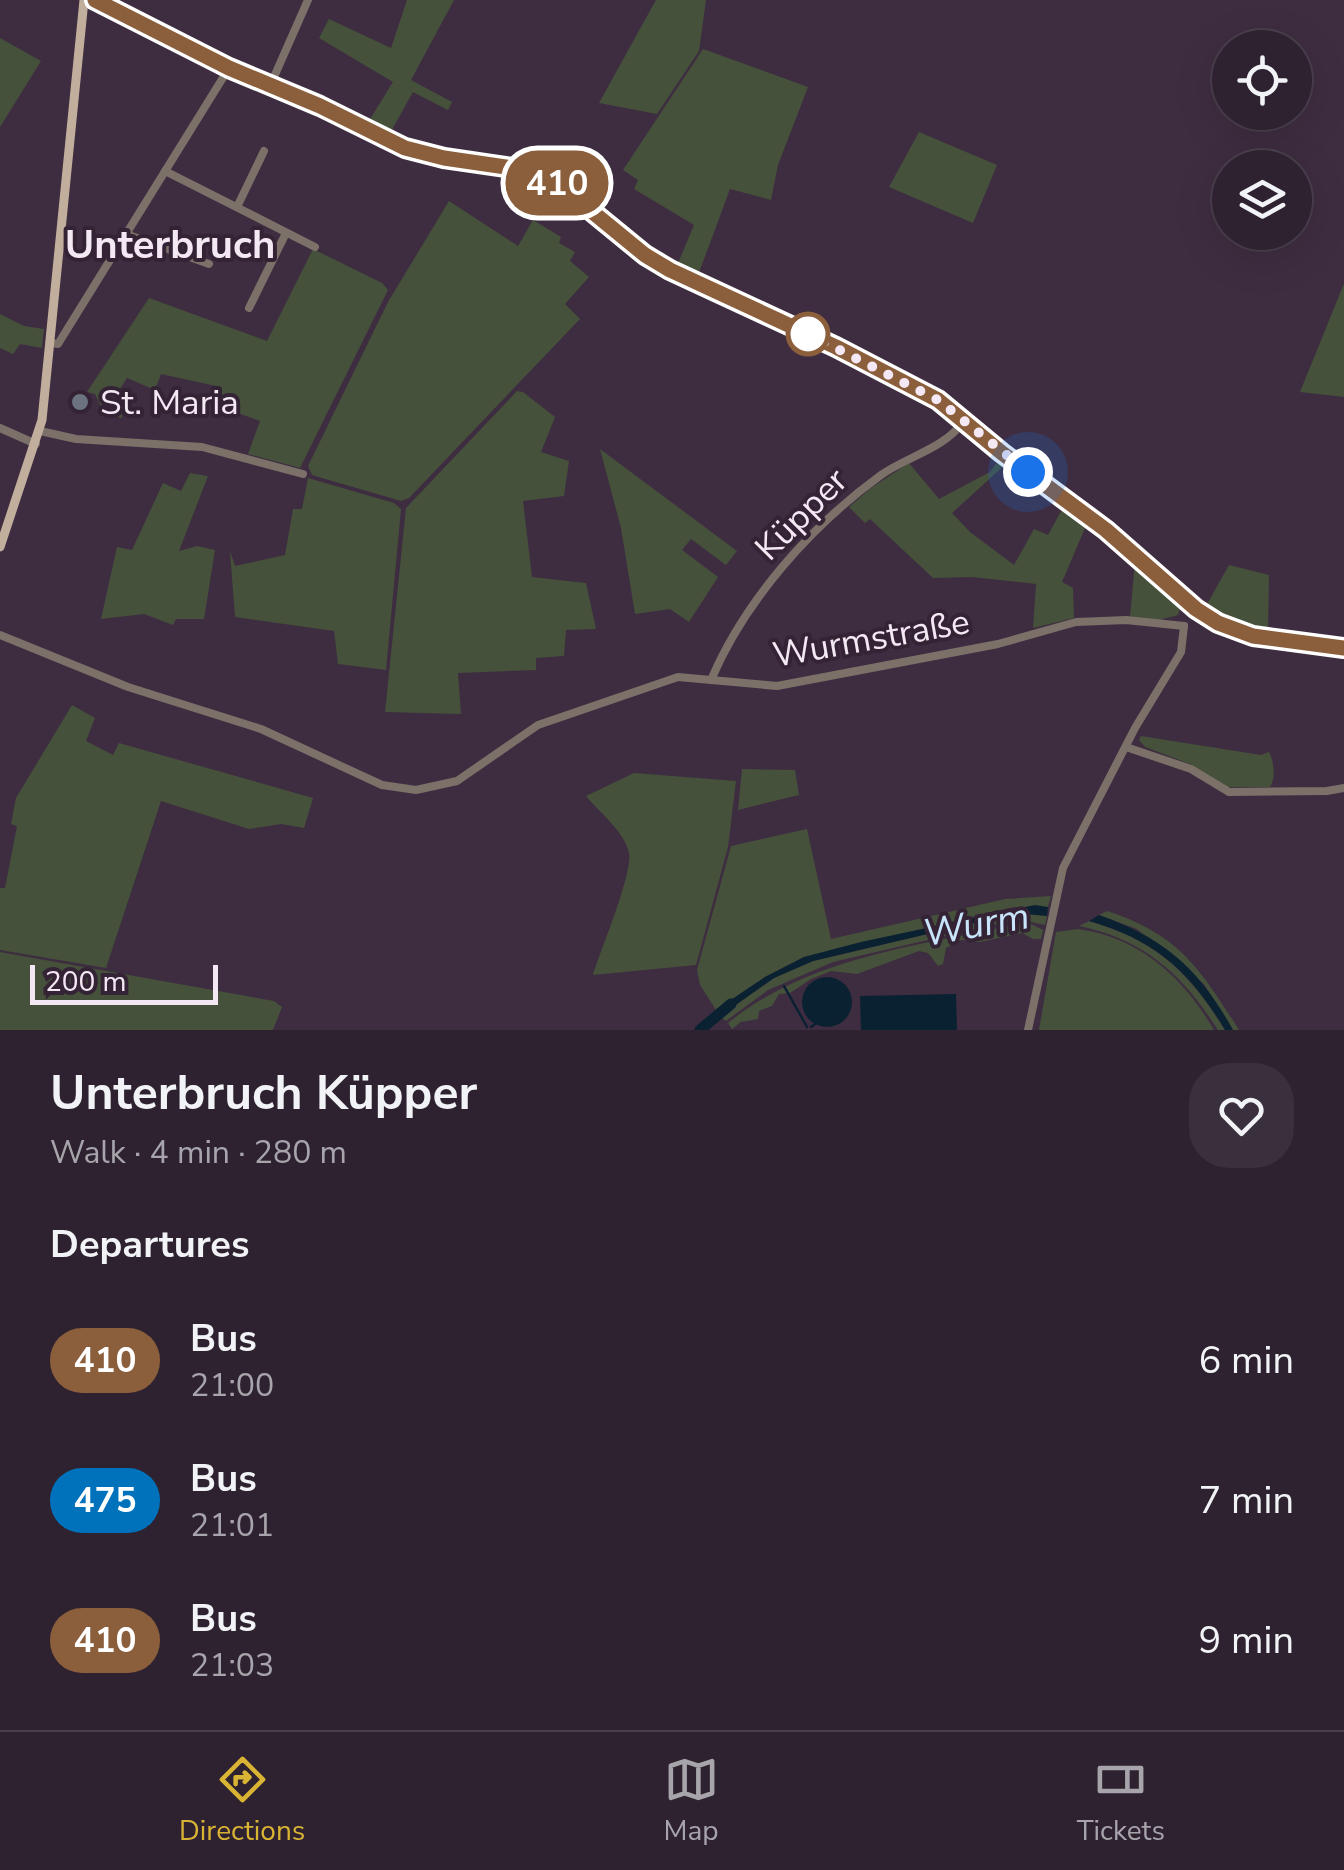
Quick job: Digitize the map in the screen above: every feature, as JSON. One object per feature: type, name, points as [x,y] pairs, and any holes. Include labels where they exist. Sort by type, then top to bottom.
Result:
[{"type":"main road","points":[[0,547],[40,431],[84,0]]},
{"type":"street","points":[[96,0],[229,68],[320,106],[405,148],[551,178],[645,255],[919,388],[1106,530],[1196,609],[1218,623],[1253,636],[1344,648]]},
{"type":"street","points":[[270,86],[308,0]]},
{"type":"street","points":[[50,343],[58,344],[229,68]]},
{"type":"street","points":[[237,207],[264,151]]},
{"type":"street","points":[[165,172],[315,247]]},
{"type":"street","points":[[249,308],[286,233]]},
{"type":"street","points":[[126,234],[210,264]]},
{"type":"street","name":"Küpper","points":[[711,680],[735,632],[775,577],[810,538],[885,472],[949,438],[964,421]]},
{"type":"street","points":[[0,428],[36,444]]},
{"type":"street","points":[[40,431],[76,439],[202,447],[303,474]]},
{"type":"street","points":[[1028,1030],[1068,855],[1181,652],[1184,626],[1196,609]]},
{"type":"street","name":"Wurmstraße","points":[[0,635],[128,687],[260,729],[310,749],[359,776],[395,789],[416,790],[457,781],[538,725],[678,677],[778,686],[998,644],[1076,622],[1126,620],[1184,626]]},
{"type":"street","points":[[1126,747],[1190,769],[1230,792],[1344,788]]},
{"type":"green space","points":[[407,0],[454,0],[411,80],[452,102],[448,110],[413,92],[389,135],[367,124],[393,82],[319,38],[329,19],[391,48]]},
{"type":"green space","points":[[656,0],[706,0],[699,51],[657,114],[599,103]]},
{"type":"green space","points":[[0,38],[41,61],[0,127]]},
{"type":"green space","points":[[703,49],[808,87],[778,165],[771,200],[730,189],[697,278],[676,268],[694,225],[634,189],[638,180],[623,170]]},
{"type":"green space","points":[[919,132],[997,165],[973,223],[889,187]]},
{"type":"green space","points":[[449,201],[518,246],[533,220],[561,237],[559,243],[575,252],[570,261],[589,277],[565,304],[580,319],[409,498],[401,501],[312,475],[308,466],[388,302]]},
{"type":"green space","points":[[313,249],[382,283],[388,290],[300,468],[248,454],[260,421],[212,404],[216,386],[161,374],[155,390],[127,378],[118,392],[122,397],[122,418],[104,413],[95,394],[87,392],[149,298],[267,341]]},
{"type":"green space","points":[[1343,286],[1344,397],[1300,392]]},
{"type":"green space","points":[[0,314],[24,326],[44,329],[42,348],[20,344],[13,354],[0,348]]},
{"type":"green space","points":[[517,391],[555,417],[541,452],[569,461],[564,496],[523,501],[532,577],[586,583],[596,629],[566,630],[564,656],[536,658],[536,670],[458,673],[461,714],[385,712],[406,508]]},
{"type":"green space","points":[[600,449],[737,551],[726,565],[691,539],[682,550],[718,577],[689,622],[670,609],[635,614],[621,528]]},
{"type":"green space","points":[[1000,458],[1007,463],[952,513],[1014,565],[1034,529],[1048,535],[1065,504],[1088,521],[1062,582],[1073,588],[1074,618],[1033,628],[1036,584],[972,577],[933,578],[870,519],[865,523],[849,507],[909,463],[939,499],[990,472]]},
{"type":"green space","points":[[190,473],[208,476],[179,551],[197,546],[215,550],[204,619],[176,619],[173,625],[144,614],[101,619],[117,547],[132,550],[163,483],[181,491]]},
{"type":"green space","points":[[308,478],[394,503],[401,509],[386,670],[338,664],[334,631],[235,617],[230,551],[235,566],[285,555],[293,509],[302,509]]},
{"type":"green space","points":[[1135,562],[1181,605],[1178,615],[1159,620],[1130,617]]},
{"type":"green space","points":[[1229,565],[1269,575],[1268,634],[1233,622],[1206,606]]},
{"type":"green space","points":[[72,705],[95,718],[86,741],[113,755],[119,743],[313,798],[304,828],[281,824],[249,829],[161,801],[106,968],[0,950],[0,888],[5,888],[17,826],[11,824],[16,798]]},
{"type":"green space","points":[[1141,736],[1261,755],[1269,752],[1274,770],[1272,784],[1227,787],[1190,764],[1145,747],[1139,740]]},
{"type":"green space","points":[[742,769],[795,770],[799,795],[738,810]]},
{"type":"green space","points":[[634,773],[736,781],[728,847],[696,965],[593,975],[621,894],[629,853],[617,830],[586,796]]},
{"type":"green space","points":[[807,829],[831,939],[1005,899],[1051,896],[1048,907],[1014,907],[804,957],[716,1010],[700,985],[697,970],[731,846]]},
{"type":"green space","points":[[1107,911],[1171,943],[1199,972],[1239,1030],[1233,1030],[1204,984],[1137,929],[1099,915]]},
{"type":"green space","points":[[1017,913],[1047,916],[1045,925],[1018,919],[833,962],[768,990],[726,1021],[720,1016],[774,978],[813,961]]},
{"type":"green space","points":[[1089,921],[1133,938],[1169,961],[1198,991],[1225,1030],[1218,1030],[1191,992],[1160,962],[1123,940],[1079,926]]},
{"type":"green space","points":[[1031,924],[1043,930],[1041,939],[1022,933],[980,942],[961,940],[946,948],[943,964],[938,966],[928,953],[919,951],[857,974],[831,971],[790,993],[779,994],[772,1006],[759,1011],[758,1019],[741,1022],[732,1029],[728,1023],[793,983],[829,968]]},
{"type":"green space","points":[[1078,929],[1121,941],[1158,963],[1189,993],[1214,1030],[1039,1030],[1056,932]]},
{"type":"green space","points":[[0,952],[274,1001],[282,1007],[273,1030],[0,1030]]},
{"type":"water","points":[[1035,905],[1048,907],[1047,916],[1016,913],[813,961],[774,978],[720,1016],[716,1010],[804,957]]},
{"type":"water","points":[[1099,915],[1143,935],[1178,959],[1207,990],[1233,1030],[1225,1030],[1198,991],[1169,961],[1134,938],[1089,921]]},
{"type":"water","points":[[827,977],[845,984],[852,1002],[845,1020],[827,1027],[809,1020],[802,1002],[809,984]]},
{"type":"water","points":[[956,994],[957,1030],[861,1030],[860,996]]},
{"type":"waterway","points":[[784,986],[807,1027]]},
{"type":"waterway","name":"Wurm","points":[[700,1030],[731,1004]]},
{"type":"waterway","points":[[811,1027],[815,1024]]},
{"type":"bus line","name":"410","points":[[95,0],[229,68],[296,95],[405,148],[551,178],[645,255],[670,270],[836,347],[938,400],[1218,623],[1253,636],[1344,648]]},
{"type":"place","name":"St. Maria","points":[[80,402]]},
{"type":"district","name":"Unterbruch","points":[[170,244]]},
{"type":"route","points":[[808,334],[919,388],[1028,472]]}]
